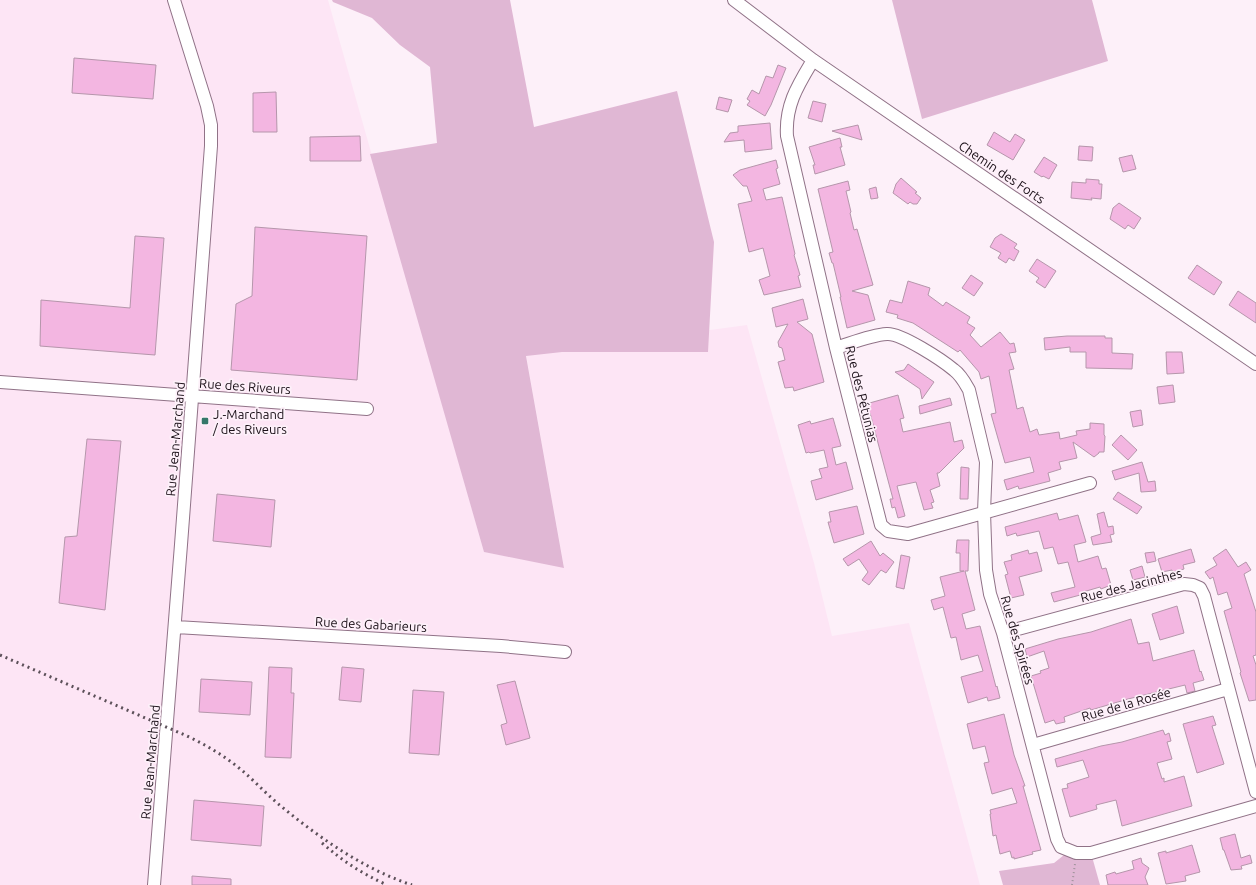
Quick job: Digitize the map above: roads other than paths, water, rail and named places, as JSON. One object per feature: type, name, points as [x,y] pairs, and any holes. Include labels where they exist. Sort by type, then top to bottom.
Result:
[{"type":"street","name":"Rue Jean-Marchand","points":[[154,885],[176,627],[183,512],[211,146],[211,125],[207,106],[174,0]]},
{"type":"street","name":"Chemin des Forts","points":[[734,0],[813,60],[1256,364]]},
{"type":"street","name":"Rue des Pétunias","points":[[813,60],[798,85],[789,106],[786,122],[787,136],[836,348],[882,525],[888,531],[908,534],[1090,483]]},
{"type":"street","name":"Rue des Spirées","points":[[836,348],[877,336],[888,334],[898,336],[908,340],[955,370],[969,390],[986,462],[984,512],[986,570],[990,594],[1003,633],[1061,847],[1076,853],[1091,852],[1256,806]]},
{"type":"street","name":"Rue des Riveurs","points":[[0,382],[367,409]]},
{"type":"street","name":"Rue des Jacinthes","points":[[1003,633],[1184,584],[1193,585],[1200,588],[1204,596],[1256,792]]},
{"type":"street","name":"Rue des Gabarieurs","points":[[176,627],[501,646],[565,652]]},
{"type":"street","name":"Rue de la Rosée","points":[[1033,745],[1228,689]]},
{"type":"railway","points":[[0,655],[187,736],[208,747],[239,768],[271,798],[328,842],[377,871],[412,885]]},
{"type":"railway","points":[[322,843],[353,867],[387,885]]},
{"type":"place","name":"J.-Marchand / des Riveurs","points":[[205,421]]}]
